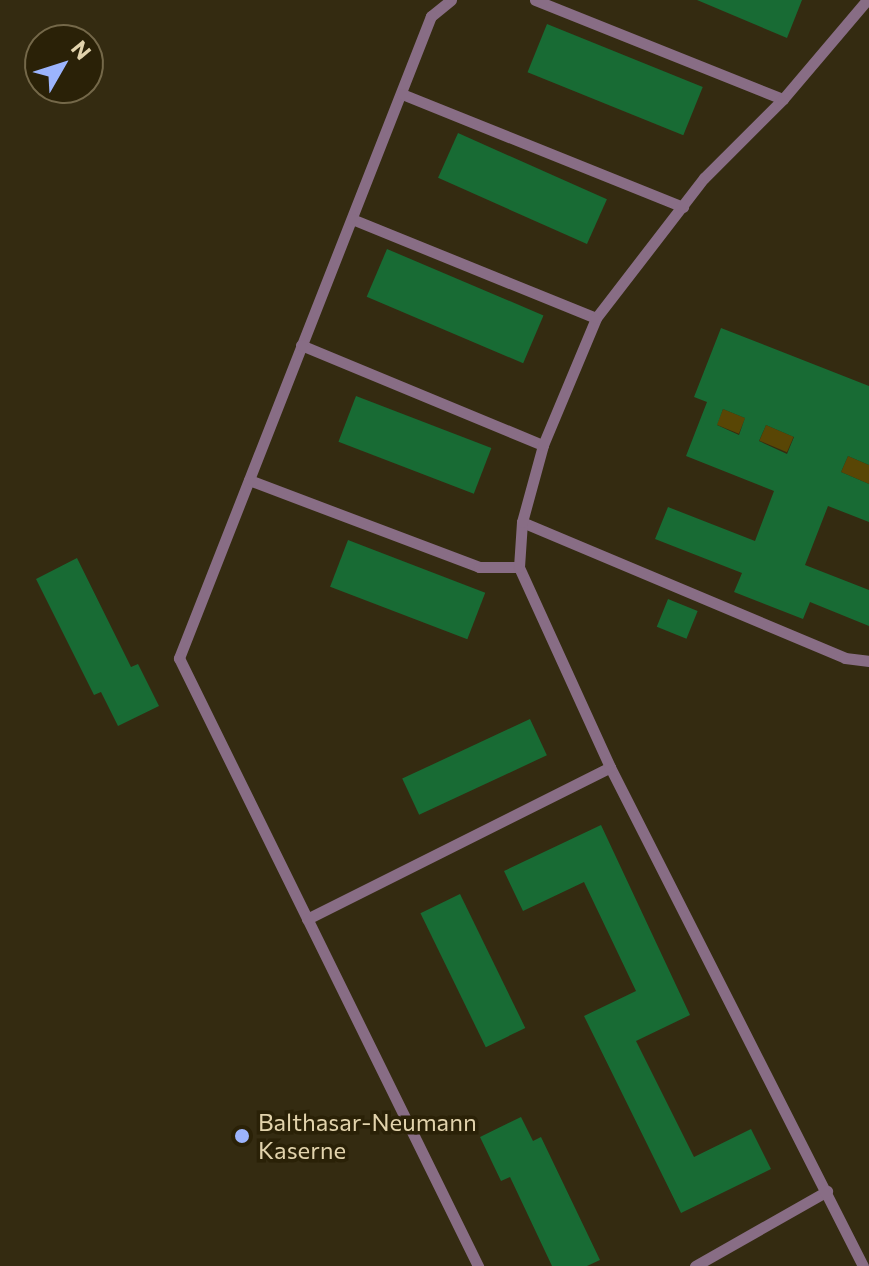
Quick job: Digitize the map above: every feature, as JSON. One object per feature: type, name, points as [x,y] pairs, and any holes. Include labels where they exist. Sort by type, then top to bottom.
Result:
[{"type":"lane","points":[[451,0],[431,16],[179,658],[478,1266]]},
{"type":"lane","points":[[535,0],[783,99]]},
{"type":"lane","points":[[863,1266],[610,767],[519,567],[522,522],[543,445],[596,318],[704,178],[783,99],[867,0]]},
{"type":"lane","points":[[402,94],[683,207]]},
{"type":"lane","points":[[352,219],[596,318]]},
{"type":"lane","points":[[301,345],[543,445]]},
{"type":"lane","points":[[249,480],[479,567],[519,567]]},
{"type":"lane","points":[[522,522],[845,658],[869,661]]},
{"type":"lane","points":[[307,919],[610,767]]},
{"type":"lane","points":[[695,1266],[827,1191]]},
{"type":"shaded area","points":[[723,409],[745,418],[739,434],[717,425]]},
{"type":"shaded area","points":[[766,425],[794,437],[787,452],[759,441]]},
{"type":"shaded area","points":[[848,456],[869,465],[869,484],[841,472]]},
{"type":"building","points":[[697,0],[802,0],[787,38]]},
{"type":"building","points":[[547,24],[703,87],[683,135],[528,72]]},
{"type":"building","points":[[458,133],[607,199],[587,244],[438,178]]},
{"type":"building","points":[[387,249],[543,315],[523,363],[367,297]]},
{"type":"building","points":[[721,328],[869,386],[869,465],[848,456],[841,472],[869,484],[869,522],[828,506],[805,565],[869,590],[869,626],[810,602],[803,619],[734,592],[742,573],[655,539],[668,507],[755,541],[774,491],[686,456],[707,402],[694,397]],"holes":[[[723,409],[745,418],[739,435],[717,425]],[[766,425],[794,437],[787,454],[759,441]]]},
{"type":"building","points":[[356,396],[491,448],[474,494],[338,442]]},
{"type":"building","points":[[348,540],[485,593],[467,639],[330,587]]},
{"type":"building","points":[[77,558],[131,667],[138,664],[159,706],[118,726],[101,692],[94,695],[36,579]]},
{"type":"building","points":[[668,599],[698,611],[686,639],[657,627]]},
{"type":"building","points":[[530,719],[547,755],[419,815],[402,779]]},
{"type":"building","points":[[601,825],[690,1015],[636,1041],[694,1157],[751,1129],[771,1169],[681,1213],[584,1016],[636,991],[584,882],[523,911],[504,871]]},
{"type":"building","points":[[460,894],[525,1028],[486,1047],[420,913]]},
{"type":"building","points":[[521,1117],[533,1141],[541,1137],[600,1260],[587,1266],[552,1266],[510,1177],[501,1181],[480,1137]]},
{"type":"place","name":"Balthasar-Neumann Kaserne","points":[[242,1136]]}]
